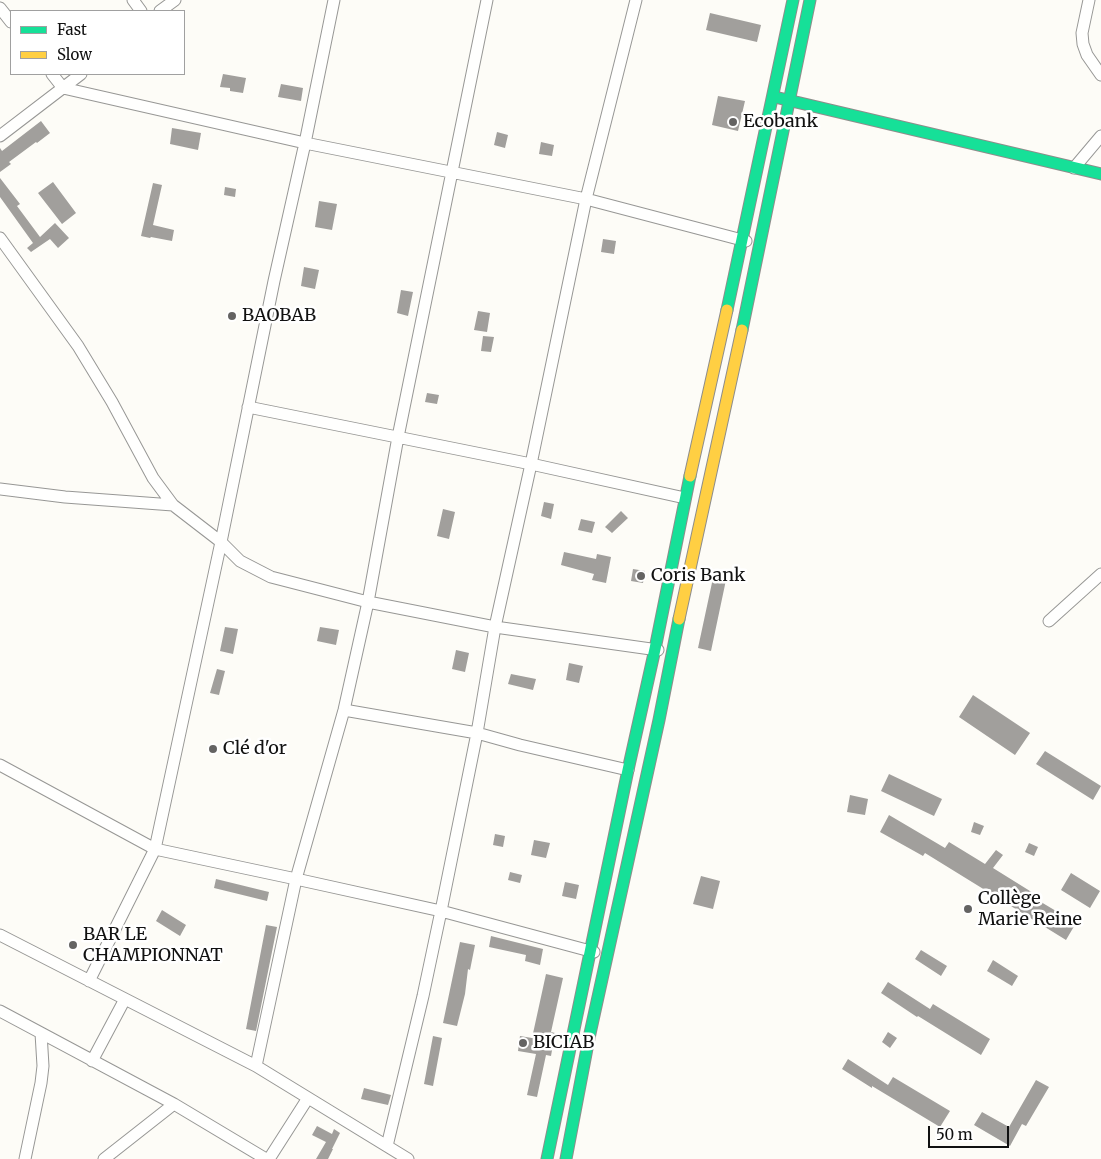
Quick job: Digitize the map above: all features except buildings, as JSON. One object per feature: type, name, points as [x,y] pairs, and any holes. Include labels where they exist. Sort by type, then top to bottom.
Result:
[{"type":"main road","points":[[547,1159],[628,770],[656,649],[685,498],[793,0]]},
{"type":"main road","points":[[566,1159],[589,1038],[659,720],[810,0]]},
{"type":"main road","points":[[772,97],[1101,174]]},
{"type":"street","points":[[161,10],[175,0]]},
{"type":"street","points":[[89,981],[155,849],[334,0]]},
{"type":"street","points":[[256,1066],[296,878],[344,710],[368,602],[398,437],[487,0]]},
{"type":"street","points":[[387,1146],[441,911],[477,733],[495,627],[586,199],[636,0]]},
{"type":"street","points":[[1089,0],[1082,32],[1083,44],[1087,55],[1101,75]]},
{"type":"street","points":[[0,8],[10,21]]},
{"type":"street","points":[[53,75],[63,88],[305,143],[586,199],[760,245]]},
{"type":"street","points":[[0,136],[80,75]]},
{"type":"street","points":[[1074,168],[1101,136]]},
{"type":"street","points":[[0,238],[78,346],[112,402],[153,478],[173,505],[221,542],[240,561],[271,577],[368,602],[495,627],[673,652]]},
{"type":"street","points":[[248,407],[531,464],[685,498]]},
{"type":"street","points":[[0,489],[65,497],[173,505]]},
{"type":"street","points":[[1049,622],[1101,574]]},
{"type":"street","points":[[344,710],[477,733],[628,770]]},
{"type":"street","points":[[0,765],[155,849],[296,878],[441,911],[590,951],[608,954]]},
{"type":"street","points":[[0,935],[256,1066],[408,1159]]},
{"type":"street","points":[[92,1060],[124,999]]},
{"type":"street","points":[[0,1011],[174,1104],[267,1159],[308,1098]]},
{"type":"street","points":[[26,1159],[42,1083],[41,1033]]},
{"type":"street","points":[[104,1159],[174,1104]]},
{"type":"traffic: fast","points":[[727,310],[793,0]]},
{"type":"traffic: fast","points":[[742,330],[810,0]]},
{"type":"traffic: fast","points":[[779,98],[1101,174]]},
{"type":"traffic: fast","points":[[547,1159],[690,476]]},
{"type":"traffic: fast","points":[[566,1159],[589,1038],[659,720],[679,619]]},
{"type":"traffic: slow","points":[[690,476],[727,310]]},
{"type":"traffic: slow","points":[[679,619],[742,330]]},
{"type":"place","name":"Ecobank","points":[[733,122]]},
{"type":"place","name":"BAOBAB","points":[[232,316]]},
{"type":"place","name":"Coris Bank","points":[[641,576]]},
{"type":"place","name":"Clé d'or","points":[[213,749]]},
{"type":"place","name":"Collège Marie Reine","points":[[968,909]]},
{"type":"place","name":"BAR LE CHAMPIONNAT","points":[[73,945]]},
{"type":"place","name":"BICIAB","points":[[523,1043]]}]
